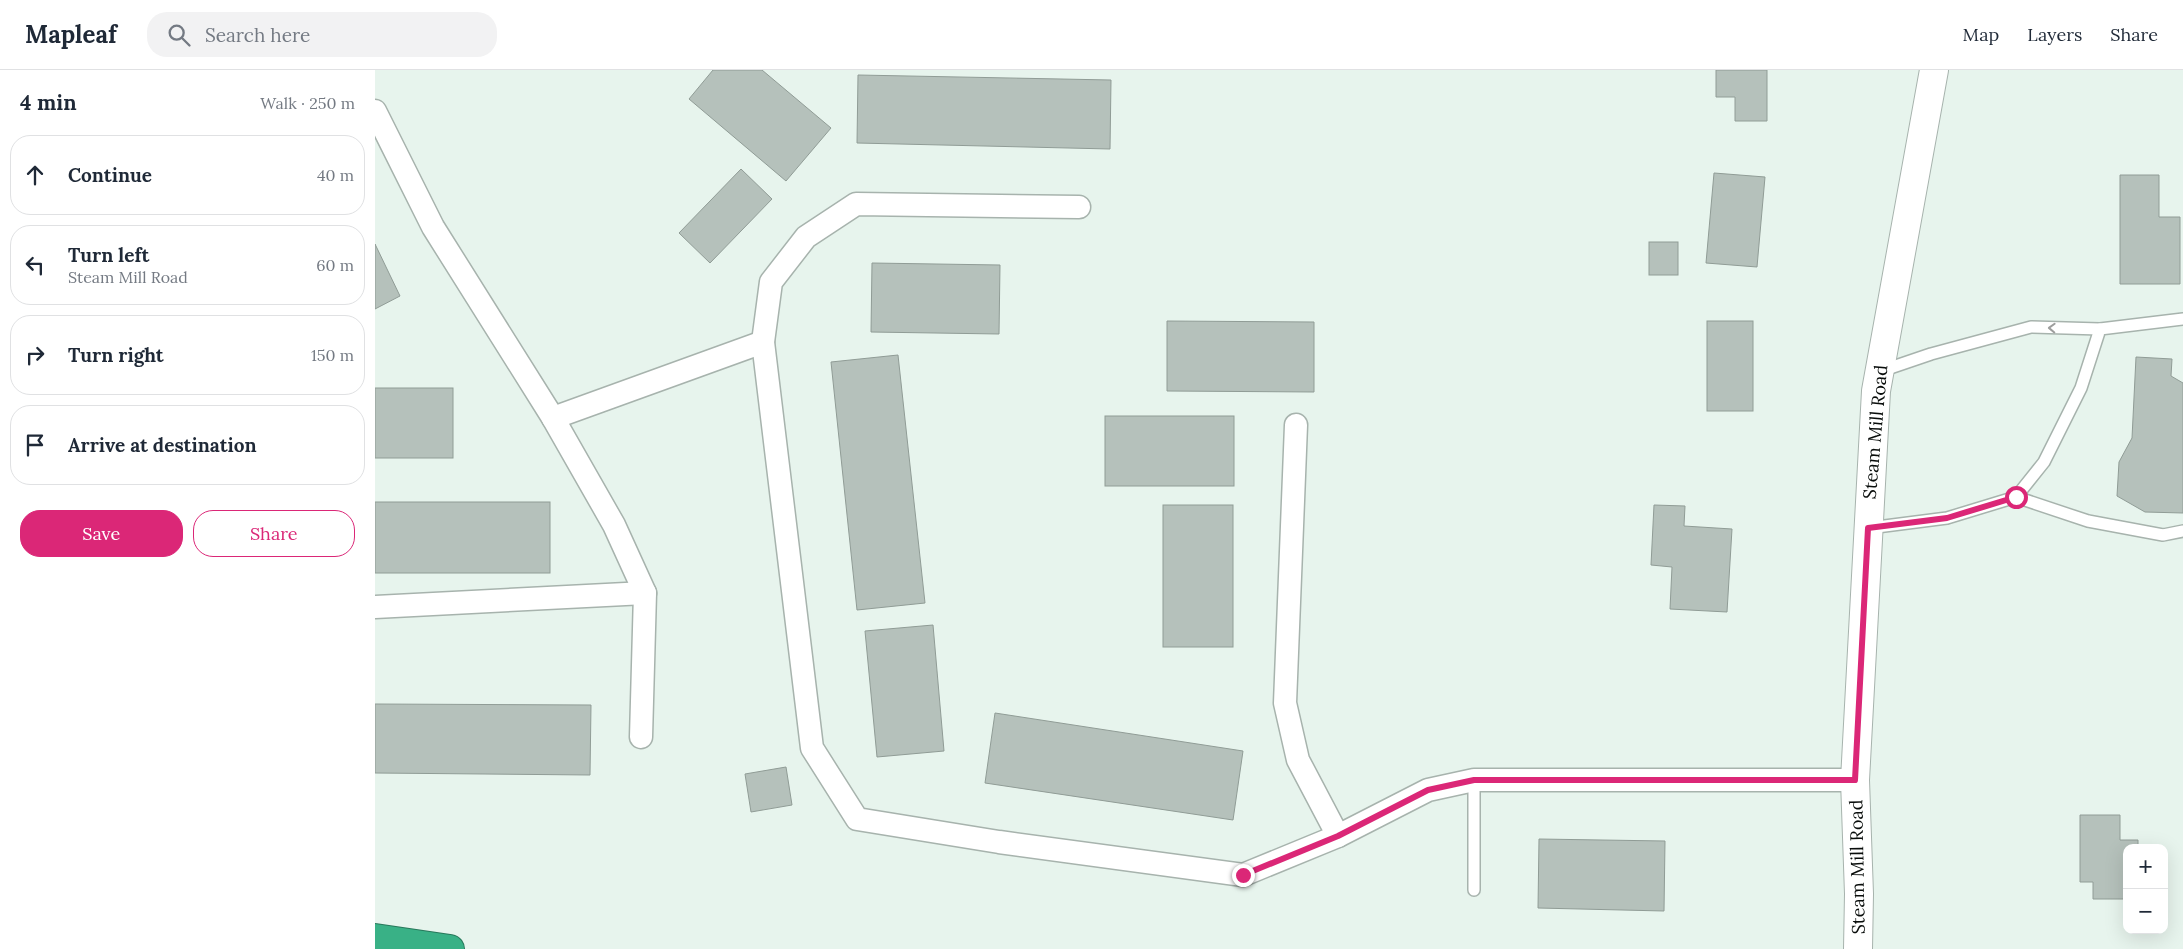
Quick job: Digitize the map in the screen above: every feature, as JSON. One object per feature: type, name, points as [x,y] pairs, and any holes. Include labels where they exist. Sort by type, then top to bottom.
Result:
[{"type":"highway","points":[[375,938],[450,949]]},
{"type":"street","name":"Steam Mill Road","points":[[1858,949],[1859,894],[1855,780],[1868,528],[1879,372],[1934,70]]},
{"type":"street","points":[[375,112],[433,227],[553,418],[614,525],[645,593],[641,737]]},
{"type":"street","points":[[1079,207],[856,204],[806,237],[771,282],[763,342],[812,748],[857,819],[999,842],[1243,875],[1338,836],[1428,790],[1474,780],[1855,780]]},
{"type":"street","points":[[553,418],[763,342]]},
{"type":"street","points":[[1296,425],[1285,703],[1298,760],[1338,836]]},
{"type":"street","points":[[375,607],[645,593]]},
{"type":"lane","points":[[1879,372],[1931,354],[2031,327],[2101,329],[2183,319]]},
{"type":"lane","points":[[1868,528],[1947,518],[2016,497],[2044,462],[2081,388],[2101,329]]},
{"type":"lane","points":[[2016,497],[2088,521],[2163,535],[2183,531]]},
{"type":"lane","points":[[1474,780],[1474,890]]},
{"type":"building","points":[[713,70],[762,70],[831,128],[786,181],[689,99]]},
{"type":"building","points":[[1716,70],[1767,70],[1767,121],[1735,121],[1735,97],[1716,97]]},
{"type":"building","points":[[858,75],[1111,80],[1110,149],[857,143]]},
{"type":"building","points":[[741,169],[772,199],[710,263],[679,233]]},
{"type":"building","points":[[1714,173],[1765,177],[1757,267],[1706,263]]},
{"type":"building","points":[[2120,175],[2159,175],[2159,217],[2180,217],[2180,284],[2120,284]]},
{"type":"building","points":[[1649,242],[1678,242],[1678,275],[1649,275]]},
{"type":"building","points":[[375,244],[400,296],[375,309]]},
{"type":"building","points":[[872,263],[1000,265],[999,334],[871,332]]},
{"type":"building","points":[[1167,321],[1314,322],[1314,392],[1167,391]]},
{"type":"building","points":[[1707,321],[1753,321],[1753,411],[1707,411]]},
{"type":"building","points":[[898,355],[925,603],[857,610],[831,362]]},
{"type":"building","points":[[2136,357],[2172,359],[2171,376],[2183,383],[2183,513],[2145,512],[2117,496],[2119,462],[2132,438]]},
{"type":"building","points":[[375,388],[453,388],[453,458],[375,458]]},
{"type":"building","points":[[1105,416],[1234,416],[1234,486],[1105,486]]},
{"type":"building","points":[[375,502],[550,502],[550,573],[375,573]]},
{"type":"building","points":[[1163,505],[1233,505],[1233,647],[1163,647]]},
{"type":"building","points":[[1654,505],[1685,506],[1684,526],[1732,529],[1727,612],[1670,609],[1672,567],[1651,565]]},
{"type":"building","points":[[933,625],[944,751],[877,757],[865,631]]},
{"type":"building","points":[[375,704],[591,705],[590,775],[375,773]]},
{"type":"building","points":[[995,713],[1243,751],[1233,820],[985,783]]},
{"type":"building","points":[[786,767],[792,805],[751,812],[745,774]]},
{"type":"building","points":[[2080,815],[2120,815],[2120,840],[2138,840],[2138,844],[2123,844],[2123,899],[2093,899],[2093,882],[2080,882]]},
{"type":"building","points":[[1539,839],[1665,841],[1664,911],[1538,908]]},
{"type":"route","points":[[1243,875],[1338,836],[1428,790],[1474,780],[1855,780],[1868,528],[1947,518],[2016,497]]}]
